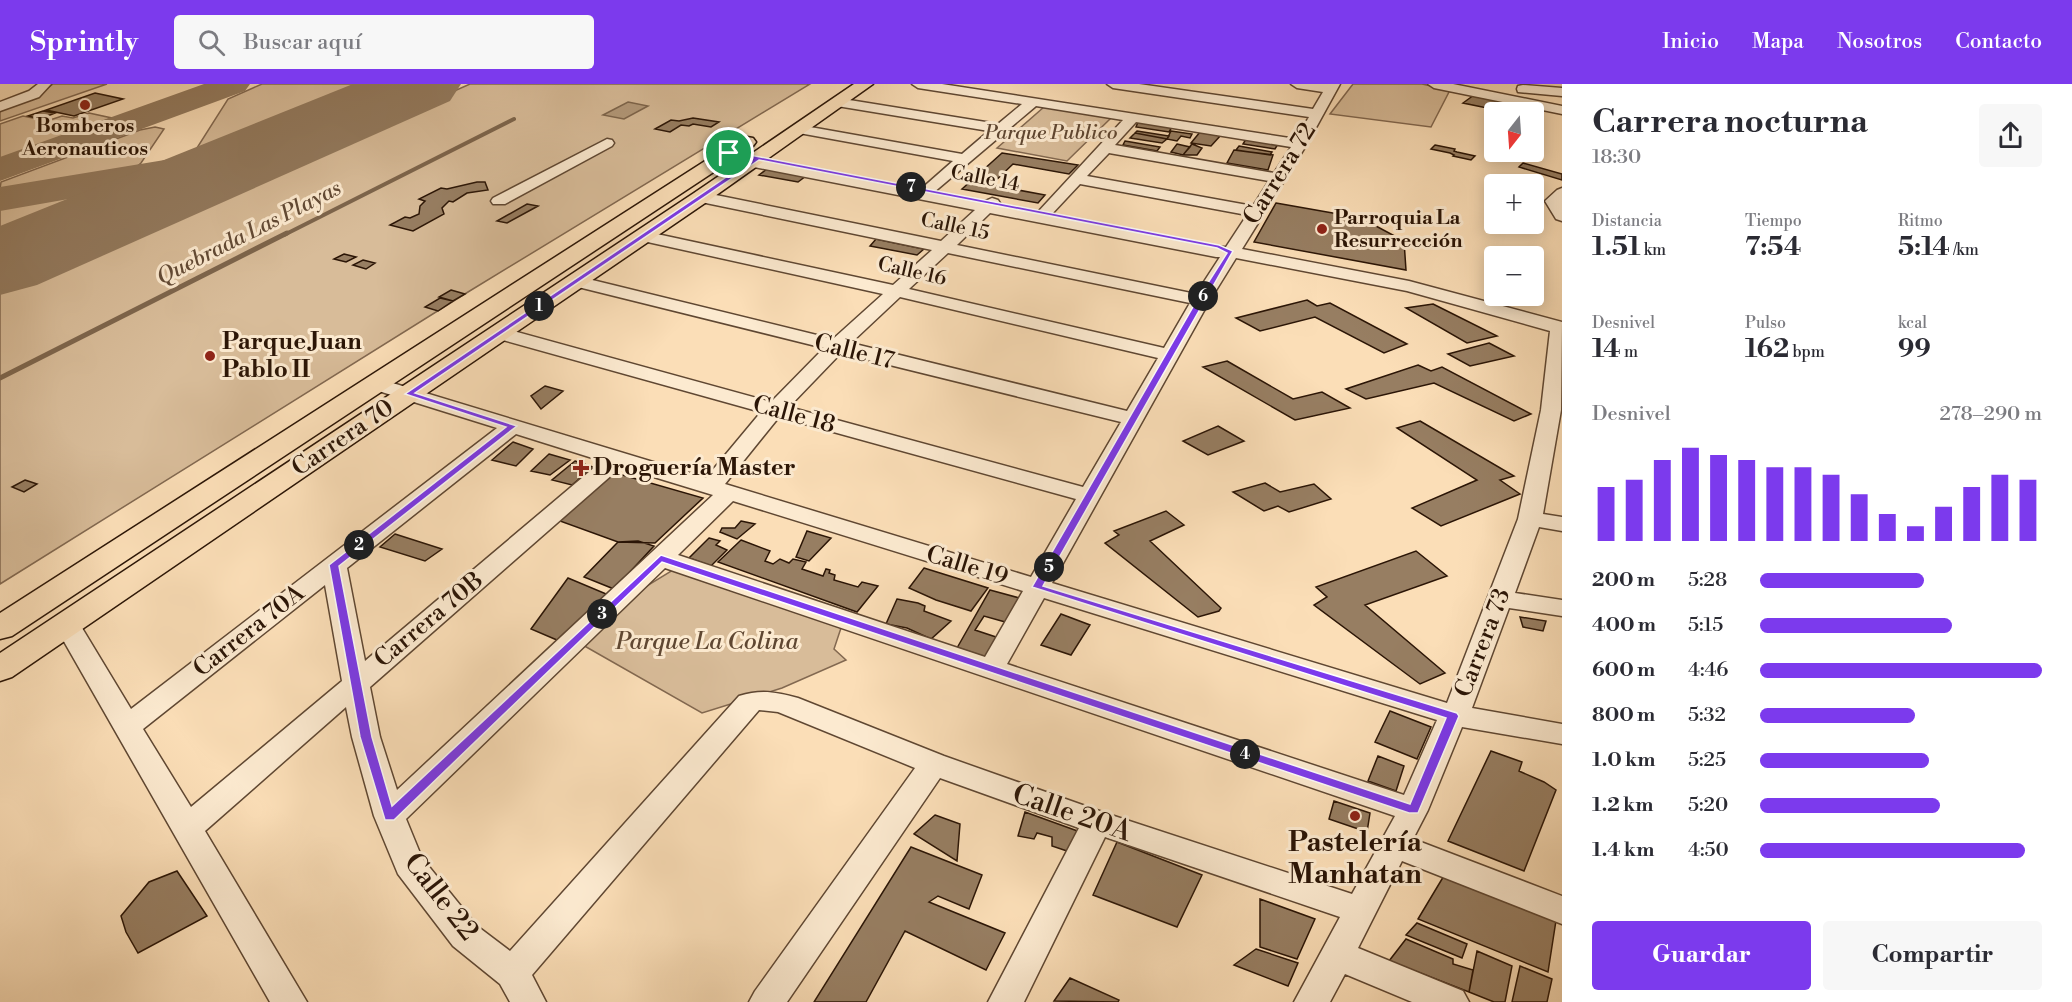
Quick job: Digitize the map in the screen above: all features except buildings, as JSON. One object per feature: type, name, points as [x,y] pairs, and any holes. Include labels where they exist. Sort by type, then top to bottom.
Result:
[{"type":"main road","name":"Carrera 70","points":[[0,628],[376,384],[740,157],[799,129],[833,92],[865,84]]},
{"type":"main road","name":"Carrera 70","points":[[0,669],[701,197],[740,157],[757,135]]},
{"type":"street","points":[[0,107],[34,94],[45,84]]},
{"type":"street","points":[[918,84],[1300,144]]},
{"type":"street","points":[[1113,84],[1317,114]]},
{"type":"street","points":[[1297,84],[1332,86]]},
{"type":"street","points":[[1434,84],[1562,110]]},
{"type":"street","points":[[1498,84],[1528,90],[1562,92]]},
{"type":"street","name":"Carrera 72","points":[[991,669],[1201,300],[1300,144],[1332,86]]},
{"type":"street","points":[[1078,109],[1098,90]]},
{"type":"street","points":[[833,92],[1001,129]]},
{"type":"street","points":[[927,190],[1033,102]]},
{"type":"street","points":[[1045,213],[1133,118]]},
{"type":"street","points":[[799,129],[966,159]]},
{"type":"street","points":[[499,201],[607,143]]},
{"type":"street","points":[[1105,148],[1279,178]]},
{"type":"street","name":"Calle 14","points":[[740,157],[927,190],[989,205],[1045,213],[1219,247],[1231,252]]},
{"type":"street","name":"Calle 14","points":[[740,157],[1216,252],[1231,252],[1409,286],[1561,328]]},
{"type":"street","points":[[1076,179],[1258,212]]},
{"type":"street","name":"Calle 15","points":[[701,197],[1201,300]]},
{"type":"street","points":[[1558,197],[1562,216]]},
{"type":"street","points":[[389,816],[661,558],[720,490],[774,410],[836,347],[989,205]]},
{"type":"street","name":"Calle 16","points":[[643,236],[896,291],[1170,355]]},
{"type":"street","name":"Calle 17","points":[[576,281],[1133,419]]},
{"type":"street","name":"Carrera 73","points":[[1312,1002],[1413,810],[1453,716],[1461,704],[1530,519],[1551,410],[1561,328]]},
{"type":"street","name":"Calle 18","points":[[499,333],[1089,496]]},
{"type":"street","name":"Calle 19","points":[[376,384],[1453,716],[1562,734]]},
{"type":"street","name":"Carrera 70A","points":[[127,726],[513,426]]},
{"type":"street","name":"Carrera 70B","points":[[187,828],[583,490],[617,458]]},
{"type":"street","points":[[1530,519],[1562,524]]},
{"type":"street","points":[[661,558],[1413,810]]},
{"type":"street","name":"Calle 22","points":[[334,565],[366,737],[389,816],[409,865],[465,936],[512,973],[528,1002]]},
{"type":"street","points":[[1500,599],[1562,608]]},
{"type":"street","points":[[67,624],[289,1002]]},
{"type":"street","name":"Calle 20A","points":[[512,973],[749,703],[767,699],[788,705],[934,764],[1097,822],[1359,910]]},
{"type":"street","points":[[766,1002],[934,764]]},
{"type":"street","points":[[1006,1002],[1097,822]]},
{"type":"street","points":[[1394,845],[1562,910]]},
{"type":"street","points":[[1338,955],[1451,1002]]},
{"type":"green space","points":[[53,84],[107,84],[0,121],[0,109],[38,95]]},
{"type":"green space","points":[[262,84],[379,84],[214,152],[195,151],[228,99]]},
{"type":"green space","name":"Parque Juan Pablo II","points":[[470,84],[810,84],[468,292],[0,584],[0,292]]},
{"type":"green space","points":[[1353,84],[1422,84],[1450,90],[1431,127],[1330,114]]},
{"type":"green space","name":"Parque Publico","points":[[1044,107],[1111,118],[1067,161],[997,148]]},
{"type":"green space","points":[[89,113],[112,118],[0,159],[0,124],[23,116],[47,121],[62,116],[73,118]]},
{"type":"green space","points":[[155,127],[164,129],[141,163],[135,168],[0,189],[1,182],[140,130]]},
{"type":"green space","points":[[90,193],[99,195],[82,206],[0,240],[0,207]]},
{"type":"green space","name":"Parque La Colina","points":[[681,565],[819,611],[841,628],[834,649],[846,660],[782,688],[702,713],[581,644],[622,601]]},
{"type":"shaded area","points":[[628,102],[648,106],[624,119],[603,115]]},
{"type":"waterway","name":"Quebrada Las Playas","points":[[284,235],[514,119]]},
{"type":"waterway","name":"Quebrada Las Playas","points":[[0,378],[287,233]]},
{"type":"taxiway","points":[[0,170],[234,84]]},
{"type":"taxiway","points":[[0,199],[250,157]]},
{"type":"runway","points":[[0,263],[422,84]]},
{"type":"place","name":"Bomberos Aeronauticos","points":[[85,105]]},
{"type":"place","name":"Parroquia La Resurrección","points":[[1322,229]]},
{"type":"place","name":"Parque Juan Pablo II","points":[[210,356]]},
{"type":"place","name":"Droguería Master","points":[[581,468]]},
{"type":"place","name":"Pastelería Manhatan","points":[[1355,816]]},
{"type":"route","points":[[729,153],[723,157],[752,162],[758,158],[1219,247],[1231,252],[1201,300],[1037,587],[1453,716],[1413,810],[661,558],[389,816],[366,737],[334,565],[513,426],[409,394],[758,158],[729,153]]}]
